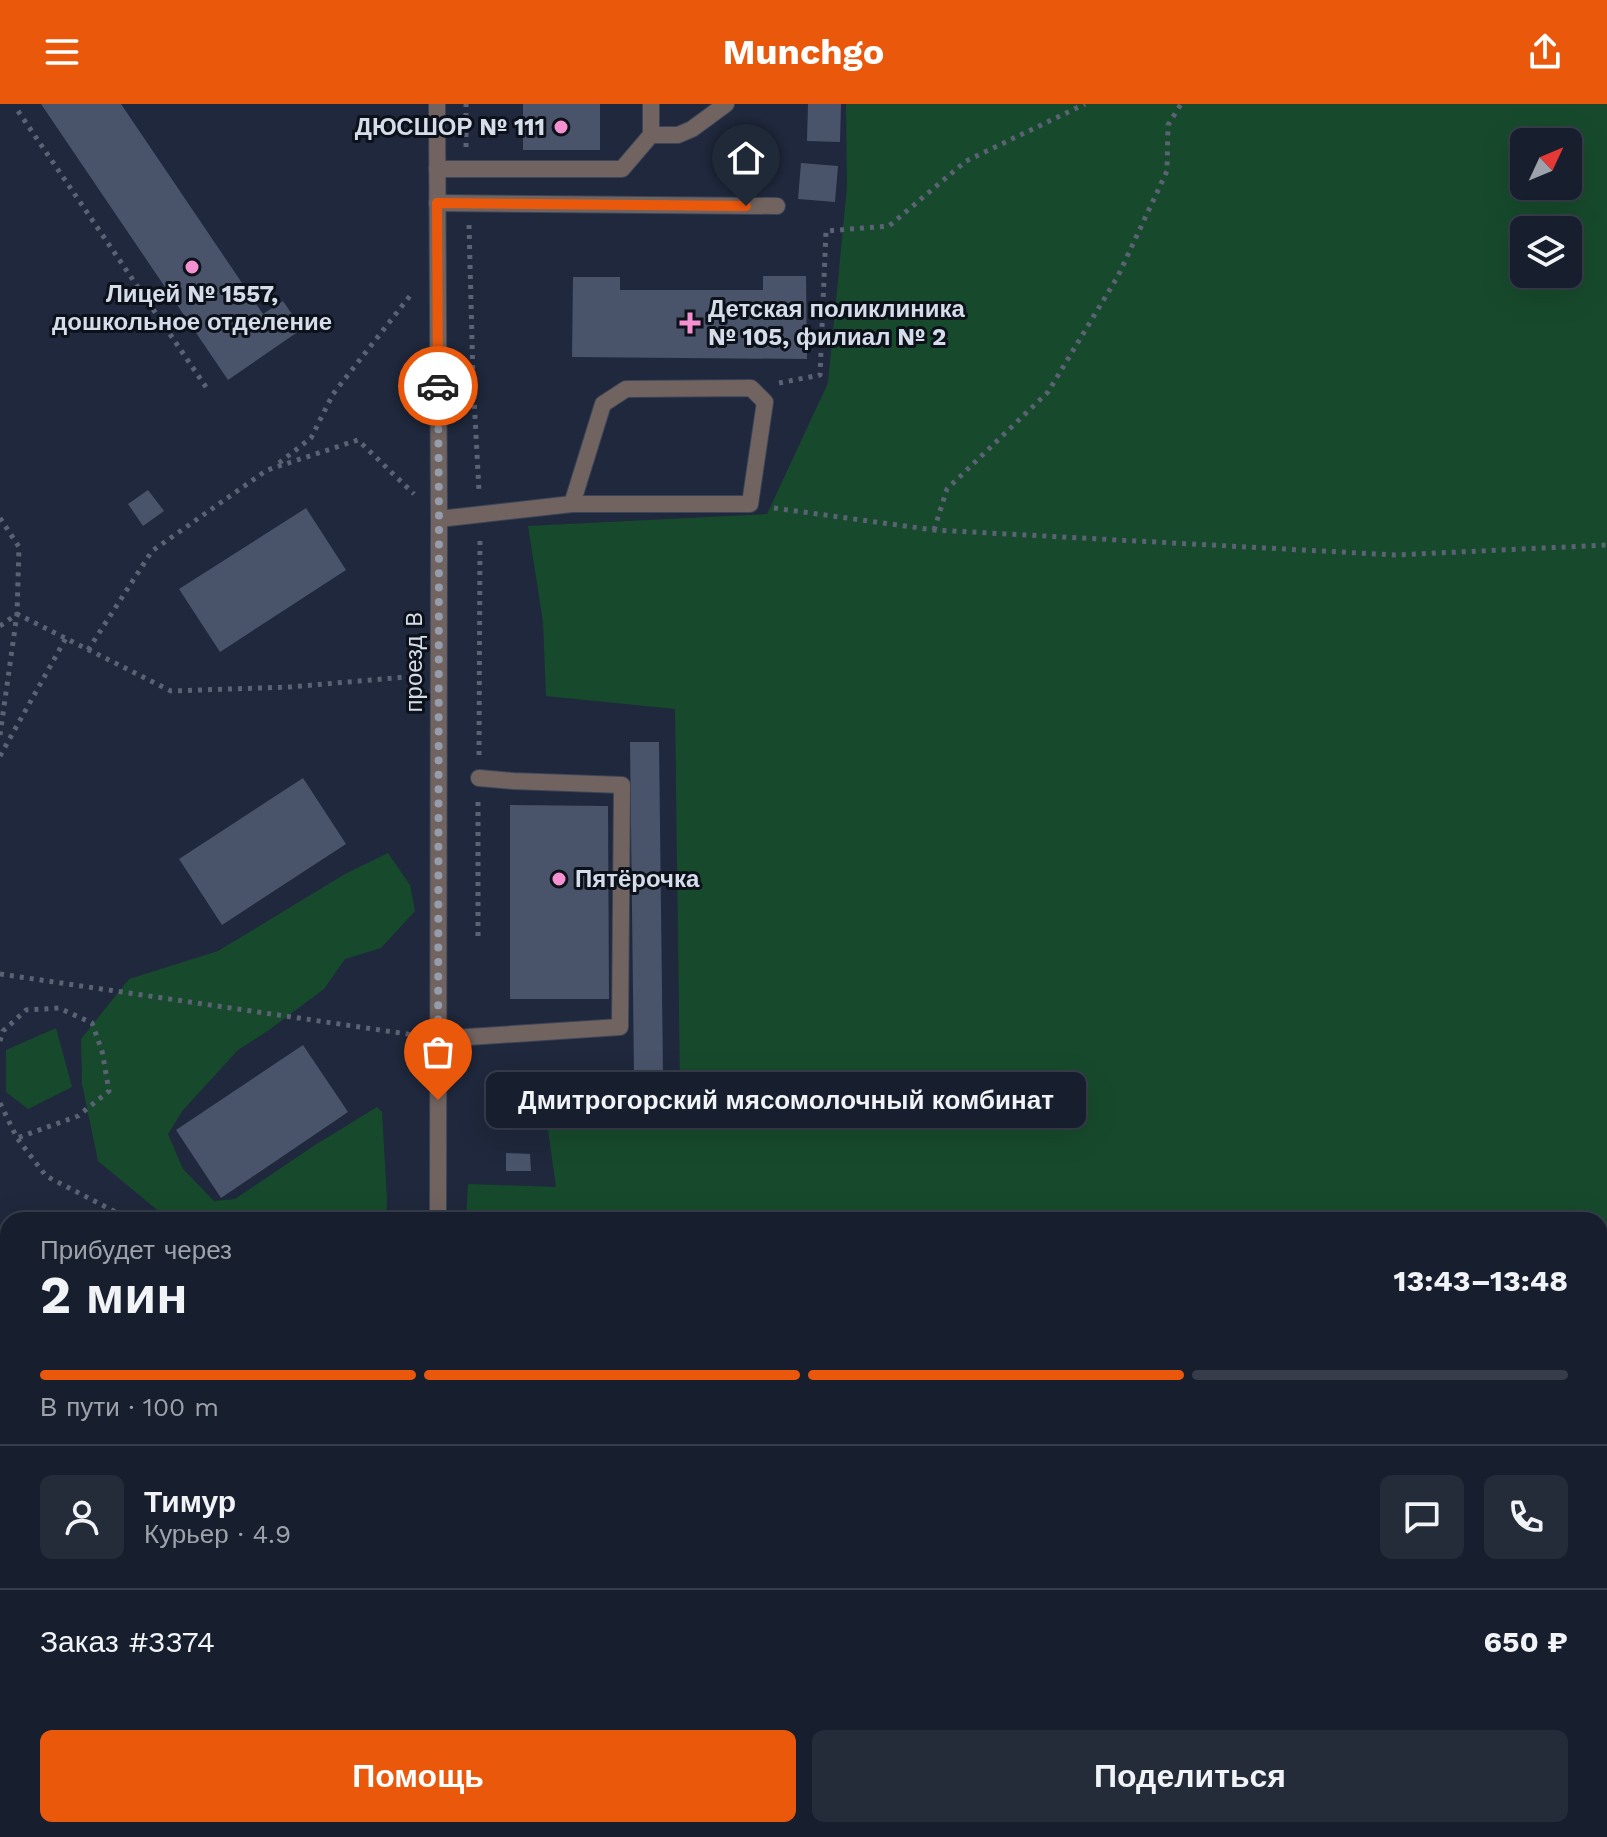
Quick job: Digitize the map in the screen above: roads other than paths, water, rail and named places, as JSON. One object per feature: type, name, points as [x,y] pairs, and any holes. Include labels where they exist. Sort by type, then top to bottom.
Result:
[{"type":"lane","name":"проезд B","points":[[437,104],[438,1212]]},
{"type":"lane","points":[[437,169],[622,169],[651,135],[651,104]]},
{"type":"lane","points":[[651,135],[678,135],[692,129],[726,104]]},
{"type":"lane","points":[[437,203],[777,206]]},
{"type":"lane","points":[[439,519],[572,504],[750,504],[765,402],[751,388],[626,389],[603,404],[572,504]]},
{"type":"lane","points":[[438,1039],[620,1027],[622,785],[479,778]]},
{"type":"place","name":"ДЮСШОР № 111","points":[[561,127]]},
{"type":"place","name":"Лицей № 1557, дошкольное отделение","points":[[192,267]]},
{"type":"place","name":"Детская поликлиника № 105, филиал № 2","points":[[690,323]]},
{"type":"place","name":"Пятёрочка","points":[[559,879]]},
{"type":"place","name":"Дмитрогорский мясомолочный комбинат","points":[[438,1100]]}]
